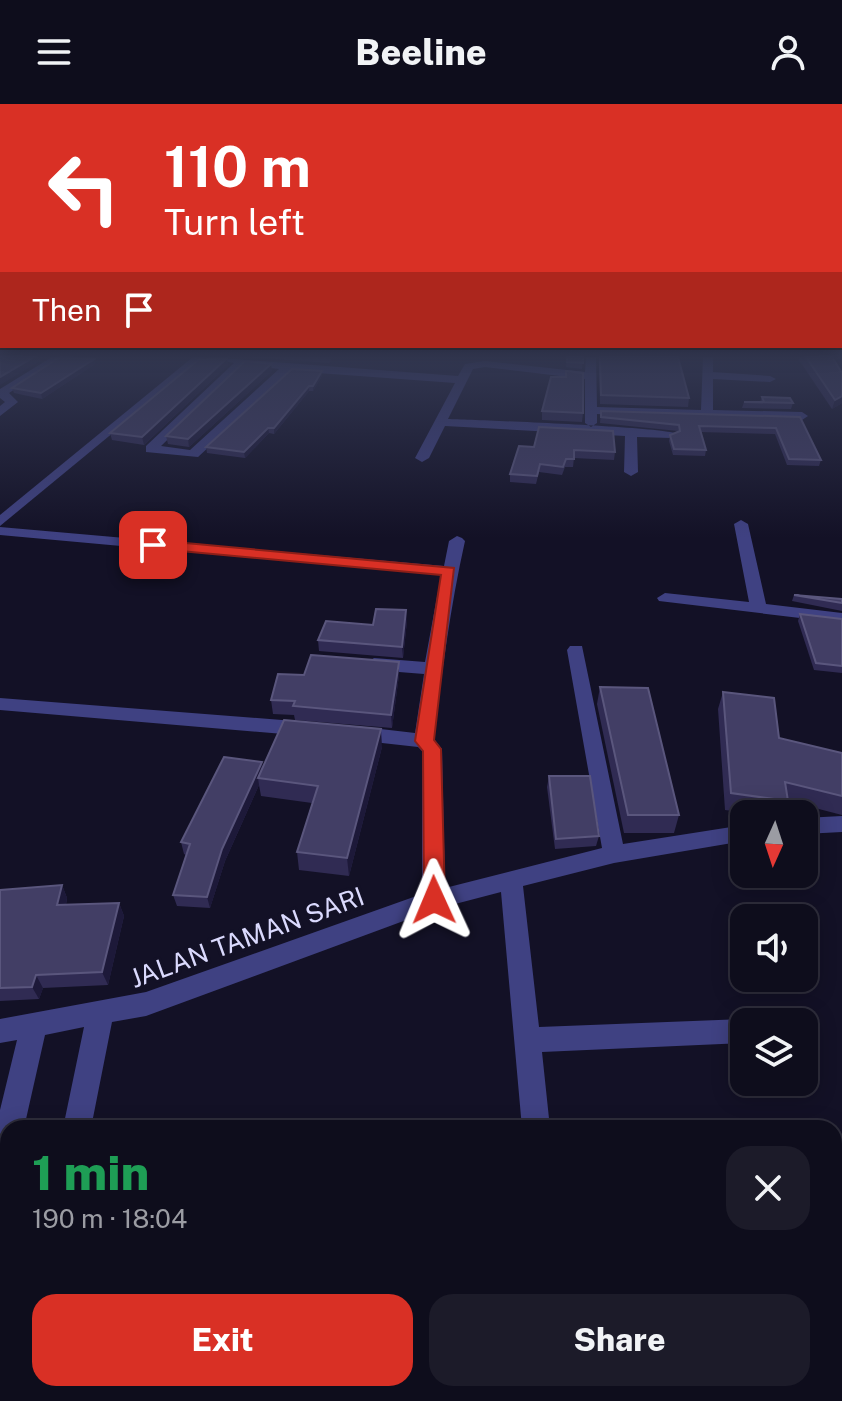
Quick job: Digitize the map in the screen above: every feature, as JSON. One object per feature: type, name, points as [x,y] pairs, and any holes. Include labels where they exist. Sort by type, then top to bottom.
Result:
[{"type":"street","points":[[0,522],[127,418]]},
{"type":"street","points":[[184,418],[151,449],[193,454],[233,418]]},
{"type":"street","points":[[422,458],[442,418]]},
{"type":"street","points":[[590,418],[591,431]]},
{"type":"street","points":[[440,422],[671,434]]},
{"type":"street","points":[[631,433],[631,472]]},
{"type":"street","points":[[741,524],[758,608]]},
{"type":"street","points":[[0,531],[449,571]]},
{"type":"street","points":[[424,741],[449,571],[457,541]]},
{"type":"street","points":[[665,598],[842,618]]},
{"type":"street","points":[[576,650],[614,854]]},
{"type":"street","points":[[349,662],[436,669]]},
{"type":"street","points":[[0,704],[424,741],[432,749],[434,900]]},
{"type":"street","points":[[818,825],[842,824]]},
{"type":"street","name":"JALAN TAMAN SARI","points":[[0,1031],[100,1015],[174,995],[434,900],[614,854],[730,835]]},
{"type":"street","points":[[511,880],[535,1120]]},
{"type":"street","points":[[79,1120],[100,1015]]},
{"type":"street","points":[[12,1120],[34,1026]]},
{"type":"street","points":[[527,1040],[730,1032]]},
{"type":"building","points":[[129,418],[163,418],[142,437],[110,433]]},
{"type":"building","points":[[185,418],[212,418],[188,439],[166,436]]},
{"type":"building","points":[[238,418],[283,418],[244,452],[206,447]]},
{"type":"building","points":[[606,418],[800,418],[821,460],[789,459],[776,428],[699,426],[706,450],[674,449],[670,435],[680,431],[679,425]]},
{"type":"building","points":[[539,427],[613,431],[615,452],[574,450],[574,459],[566,459],[563,467],[540,464],[537,476],[510,474],[519,446],[534,447]]},
{"type":"building","points":[[794,595],[842,599],[842,603]]},
{"type":"building","points":[[376,609],[406,610],[402,647],[318,640],[326,621],[373,625]]},
{"type":"building","points":[[800,614],[842,619],[842,666],[816,663]]},
{"type":"building","points":[[311,655],[399,662],[391,715],[293,706],[295,701],[271,700],[278,674],[304,675]]},
{"type":"building","points":[[600,687],[648,688],[679,815],[628,815]]},
{"type":"building","points":[[723,692],[774,698],[779,738],[842,753],[842,796],[785,782],[788,800],[731,793]]},
{"type":"building","points":[[284,720],[381,729],[347,858],[297,852],[318,786],[258,778]]},
{"type":"building","points":[[224,757],[262,762],[222,849],[207,897],[173,895],[190,844],[181,842]]},
{"type":"building","points":[[549,776],[590,776],[599,836],[556,839]]},
{"type":"building","points":[[62,885],[57,905],[119,903],[102,972],[36,975],[32,987],[0,988],[0,890]]},
{"type":"route","points":[[153,545],[449,571],[424,741],[432,749],[434,900]]}]
